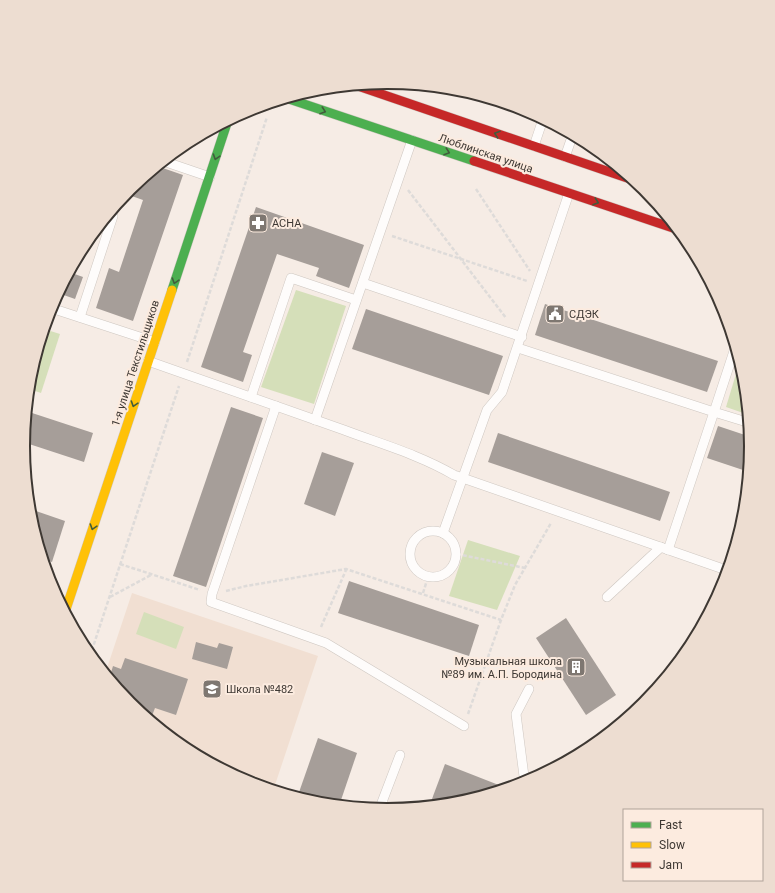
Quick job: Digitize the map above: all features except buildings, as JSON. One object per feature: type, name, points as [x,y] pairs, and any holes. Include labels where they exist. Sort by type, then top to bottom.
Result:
[{"type":"main road","name":"Люблинская улица","points":[[369,90],[622,177]]},
{"type":"main road","name":"Люблинская улица","points":[[295,101],[669,227]]},
{"type":"main road","name":"1-я улица Текстильщиков","points":[[67,605],[225,128]]},
{"type":"lane","points":[[534,146],[541,124]]},
{"type":"lane","points":[[315,420],[412,140]]},
{"type":"lane","points":[[565,157],[570,140]]},
{"type":"lane","points":[[169,164],[210,177]]},
{"type":"lane","points":[[443,533],[487,410],[502,392],[522,337],[569,193]]},
{"type":"lane","points":[[80,317],[112,220]]},
{"type":"lane","points":[[250,397],[291,278],[356,300]]},
{"type":"lane","points":[[363,282],[522,337]]},
{"type":"lane","points":[[57,310],[155,342]]},
{"type":"lane","points":[[518,348],[744,421]]},
{"type":"lane","points":[[607,597],[665,548],[714,412],[733,354]]},
{"type":"lane","points":[[148,361],[437,465],[454,475],[723,569]]},
{"type":"lane","points":[[276,406],[212,594],[211,602],[326,643],[464,726]]},
{"type":"lane","points":[[429,531],[443,533],[449,537],[456,548],[456,561],[448,572],[436,577],[428,577],[417,571],[410,559],[412,544],[416,538],[429,531]]},
{"type":"lane","points":[[524,777],[516,714],[529,689]]},
{"type":"lane","points":[[381,804],[400,755]]},
{"type":"path","points":[[398,178],[507,319]]},
{"type":"path","points":[[476,189],[539,285]]},
{"type":"path","points":[[380,232],[539,285]]},
{"type":"path","points":[[464,726],[501,620],[516,585],[558,511]]},
{"type":"path","points":[[456,554],[525,568]]},
{"type":"path","points":[[120,564],[212,594],[246,586],[346,569],[423,593],[501,620]]},
{"type":"path","points":[[316,639],[346,569]]},
{"type":"path","points":[[109,598],[151,574]]},
{"type":"path","points":[[423,593],[428,577]]},
{"type":"shaded area","name":"Школа №482","points":[[132,593],[318,656],[275,786],[229,767],[189,744],[152,715],[135,699],[107,668]]},
{"type":"green space","points":[[296,290],[346,306],[314,404],[261,387]]},
{"type":"green space","points":[[49,331],[60,334],[41,393],[35,391],[42,354]]},
{"type":"green space","points":[[737,371],[743,413],[726,407]]},
{"type":"green space","points":[[468,540],[520,556],[497,610],[449,596]]},
{"type":"green space","points":[[144,612],[184,627],[176,649],[136,634]]},
{"type":"traffic: fast","points":[[295,101],[474,161]]},
{"type":"traffic: fast","points":[[172,290],[225,128]]},
{"type":"traffic: slow","points":[[67,605],[172,290]]},
{"type":"traffic: jam","points":[[369,90],[620,176]]},
{"type":"traffic: jam","points":[[474,161],[669,227]]},
{"type":"place","name":"АСНА","points":[[258,223]]},
{"type":"place","name":"СДЭК","points":[[555,314]]},
{"type":"place","name":"Музыкальная школа №89 им. А.П. Бородина","points":[[576,667]]},
{"type":"place","name":"Школа №482","points":[[212,689]]}]
